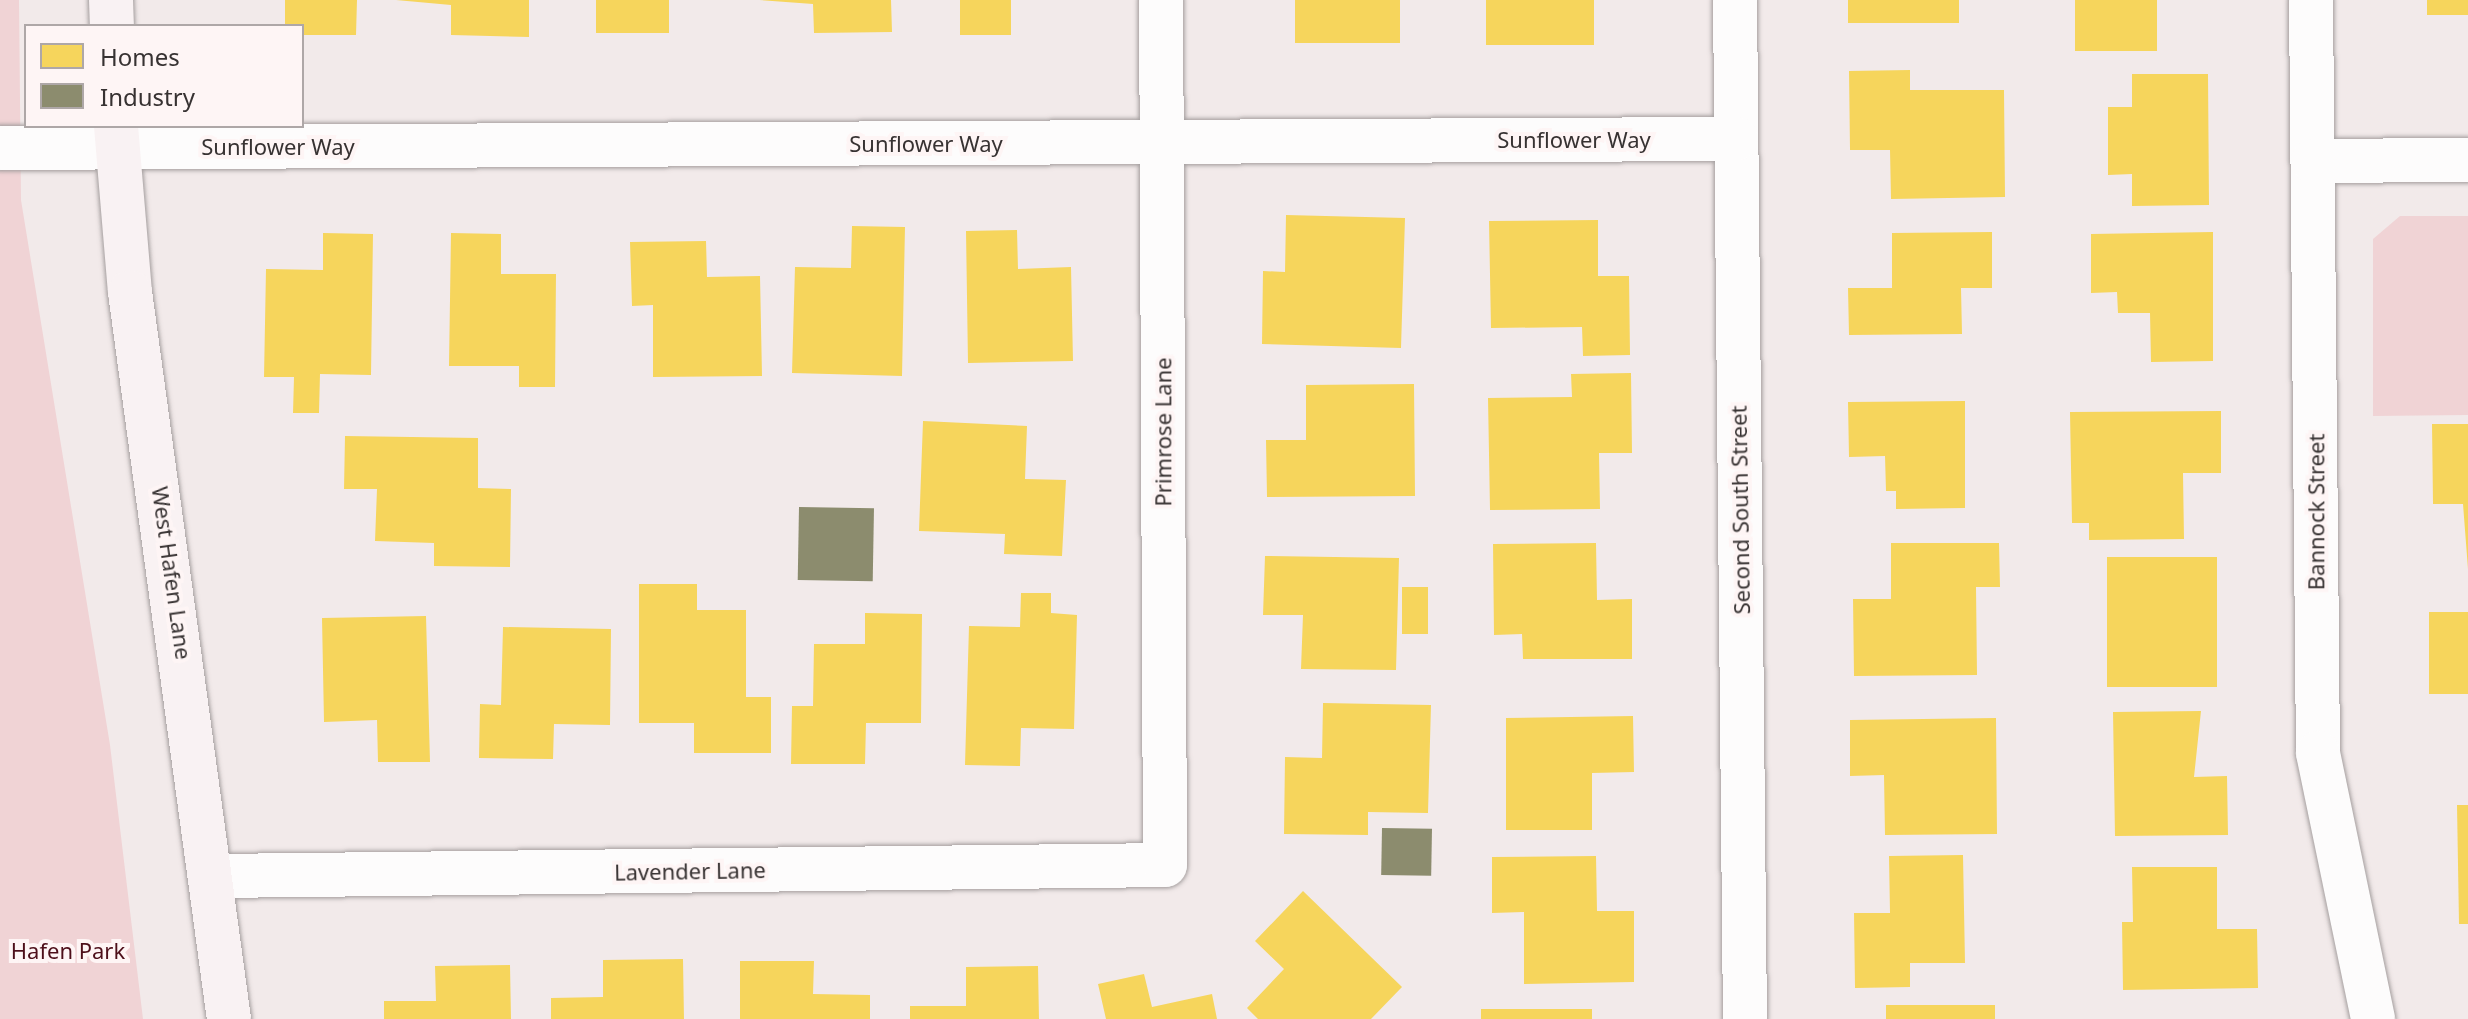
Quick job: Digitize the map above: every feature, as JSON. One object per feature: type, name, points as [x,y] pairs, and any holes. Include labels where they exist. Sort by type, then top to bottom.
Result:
[{"type":"main road","points":[[111,0],[112,24]]},
{"type":"main road","name":"West Hafen Lane","points":[[116,137],[215,876],[229,1019]]},
{"type":"street","name":"Primrose Lane","points":[[1161,0],[1165,865]]},
{"type":"street","name":"Second South Street","points":[[1735,0],[1745,1019]]},
{"type":"street","name":"Bannock Street","points":[[2311,0],[2318,753],[2373,1019]]},
{"type":"street","name":"Sunflower Way","points":[[0,148],[116,137],[1162,142],[1736,139]]},
{"type":"street","points":[[2313,161],[2468,160]]},
{"type":"street","name":"Lavender Lane","points":[[215,876],[1165,865]]},
{"type":"green space","name":"Hafen Park","points":[[0,0],[19,0],[21,200],[110,745],[143,1019],[0,1019]]},
{"type":"green space","points":[[2400,216],[2468,216],[2468,415],[2373,416],[2373,239]]},
{"type":"building: Homes","points":[[285,0],[357,0],[356,35],[304,35],[304,24],[285,24]]},
{"type":"building: Homes","points":[[396,0],[529,0],[529,37],[451,35],[451,5]]},
{"type":"building: Homes","points":[[596,0],[669,0],[669,33],[596,33]]},
{"type":"building: Homes","points":[[759,0],[891,0],[892,32],[814,33],[813,4]]},
{"type":"building: Homes","points":[[960,0],[1011,0],[1011,35],[960,35]]},
{"type":"building: Homes","points":[[1295,0],[1400,0],[1400,43],[1295,43]]},
{"type":"building: Homes","points":[[1486,0],[1594,0],[1594,45],[1486,45]]},
{"type":"building: Homes","points":[[1848,0],[1959,0],[1959,23],[1848,23]]},
{"type":"building: Homes","points":[[2075,0],[2157,0],[2157,51],[2075,51]]},
{"type":"building: Homes","points":[[2427,0],[2468,0],[2468,15],[2427,15]]},
{"type":"building: Homes","points":[[1910,70],[1910,90],[2004,90],[2005,197],[1891,199],[1890,150],[1850,150],[1849,71]]},
{"type":"building: Homes","points":[[2132,74],[2208,74],[2209,205],[2132,206],[2132,174],[2108,175],[2108,107],[2132,107]]},
{"type":"building: Homes","points":[[1286,215],[1405,218],[1401,348],[1262,344],[1263,271],[1285,272]]},
{"type":"building: Homes","points":[[1598,220],[1598,276],[1629,276],[1630,355],[1583,356],[1582,327],[1491,328],[1489,221]]},
{"type":"building: Homes","points":[[852,226],[905,227],[902,376],[792,373],[795,267],[851,268]]},
{"type":"building: Homes","points":[[1017,230],[1018,269],[1071,267],[1073,361],[968,363],[966,231]]},
{"type":"building: Homes","points":[[1992,232],[1992,288],[1961,288],[1962,334],[1849,335],[1848,288],[1892,288],[1892,233]]},
{"type":"building: Homes","points":[[2213,232],[2213,361],[2151,362],[2150,313],[2118,313],[2117,292],[2091,293],[2091,234]]},
{"type":"building: Homes","points":[[323,233],[373,234],[371,375],[320,374],[319,413],[293,413],[294,377],[264,377],[266,269],[323,270]]},
{"type":"building: Homes","points":[[451,233],[501,234],[501,274],[556,274],[555,387],[519,387],[519,366],[449,366]]},
{"type":"building: Homes","points":[[706,241],[707,277],[760,276],[762,376],[653,377],[653,305],[632,306],[630,242]]},
{"type":"building: Homes","points":[[1631,373],[1632,453],[1599,453],[1600,509],[1490,510],[1488,398],[1572,397],[1571,374]]},
{"type":"building: Homes","points":[[1414,384],[1415,496],[1267,497],[1266,440],[1306,440],[1306,385]]},
{"type":"building: Homes","points":[[1965,401],[1965,508],[1896,509],[1896,491],[1886,491],[1885,456],[1849,457],[1848,402]]},
{"type":"building: Homes","points":[[2221,411],[2221,473],[2183,473],[2184,539],[2089,540],[2089,523],[2072,523],[2070,412]]},
{"type":"building: Homes","points":[[923,421],[1027,426],[1025,479],[1066,480],[1062,556],[1004,554],[1005,534],[919,531]]},
{"type":"building: Homes","points":[[2432,424],[2468,424],[2468,569],[2463,504],[2433,504]]},
{"type":"building: Homes","points":[[345,436],[478,438],[478,488],[511,489],[510,567],[434,566],[434,543],[375,541],[377,489],[344,489]]},
{"type":"building: Homes","points":[[1596,543],[1597,600],[1632,599],[1632,659],[1523,659],[1522,634],[1494,635],[1493,544]]},
{"type":"building: Homes","points":[[1891,543],[1999,543],[2000,587],[1976,587],[1977,675],[1854,676],[1853,599],[1891,599]]},
{"type":"building: Homes","points":[[1265,556],[1399,558],[1396,670],[1301,669],[1303,615],[1263,615]]},
{"type":"building: Homes","points":[[2107,557],[2217,557],[2217,687],[2107,687]]},
{"type":"building: Homes","points":[[639,584],[697,584],[697,610],[746,610],[746,697],[771,697],[771,753],[694,753],[694,723],[639,723]]},
{"type":"building: Homes","points":[[1402,587],[1428,587],[1428,634],[1402,634]]},
{"type":"building: Homes","points":[[1021,593],[1051,593],[1051,613],[1077,615],[1074,729],[1021,728],[1020,766],[965,765],[969,626],[1020,627]]},
{"type":"building: Homes","points":[[2429,612],[2468,612],[2468,694],[2429,694]]},
{"type":"building: Homes","points":[[865,613],[922,614],[921,723],[866,723],[865,764],[791,764],[792,706],[813,706],[814,644],[865,644]]},
{"type":"building: Homes","points":[[426,616],[430,762],[378,762],[377,720],[324,722],[322,618]]},
{"type":"building: Homes","points":[[503,627],[611,629],[610,725],[554,724],[553,759],[479,758],[480,704],[501,705]]},
{"type":"building: Homes","points":[[1323,703],[1431,705],[1428,813],[1368,812],[1368,835],[1284,834],[1285,757],[1322,758]]},
{"type":"building: Homes","points":[[2201,711],[2194,777],[2227,776],[2228,835],[2115,836],[2113,712]]},
{"type":"building: Homes","points":[[1633,716],[1634,772],[1592,773],[1592,830],[1506,830],[1506,718]]},
{"type":"building: Homes","points":[[1996,718],[1997,834],[1885,835],[1884,775],[1850,776],[1850,720]]},
{"type":"building: Homes","points":[[2457,805],[2468,805],[2468,924],[2459,924]]},
{"type":"building: Homes","points":[[1963,855],[1965,963],[1910,963],[1910,987],[1855,988],[1854,913],[1890,913],[1889,856]]},
{"type":"building: Homes","points":[[1596,856],[1597,911],[1634,911],[1634,982],[1524,984],[1524,912],[1492,913],[1492,857]]},
{"type":"building: Homes","points":[[2132,867],[2217,867],[2217,929],[2257,929],[2258,988],[2123,990],[2122,922],[2133,922]]},
{"type":"building: Homes","points":[[1303,891],[1402,987],[1371,1019],[1258,1019],[1247,1008],[1284,969],[1255,941]]},
{"type":"building: Homes","points":[[683,959],[684,1019],[551,1019],[551,998],[603,997],[603,960]]},
{"type":"building: Homes","points":[[740,961],[814,961],[813,994],[870,995],[870,1019],[740,1019]]},
{"type":"building: Homes","points":[[510,965],[511,1019],[384,1019],[384,1001],[436,1001],[435,966]]},
{"type":"building: Homes","points":[[1038,966],[1039,1019],[910,1019],[910,1006],[966,1006],[966,967]]},
{"type":"building: Homes","points":[[1144,974],[1152,1007],[1212,994],[1217,1019],[1106,1019],[1098,984]]},
{"type":"building: Homes","points":[[1886,1005],[1995,1005],[1995,1019],[1886,1019]]},
{"type":"building: Homes","points":[[1481,1009],[1592,1009],[1592,1019],[1481,1019]]},
{"type":"building: Industry","points":[[799,507],[874,508],[873,581],[798,580]]},
{"type":"building: Industry","points":[[1382,828],[1432,829],[1431,876],[1381,875]]}]
